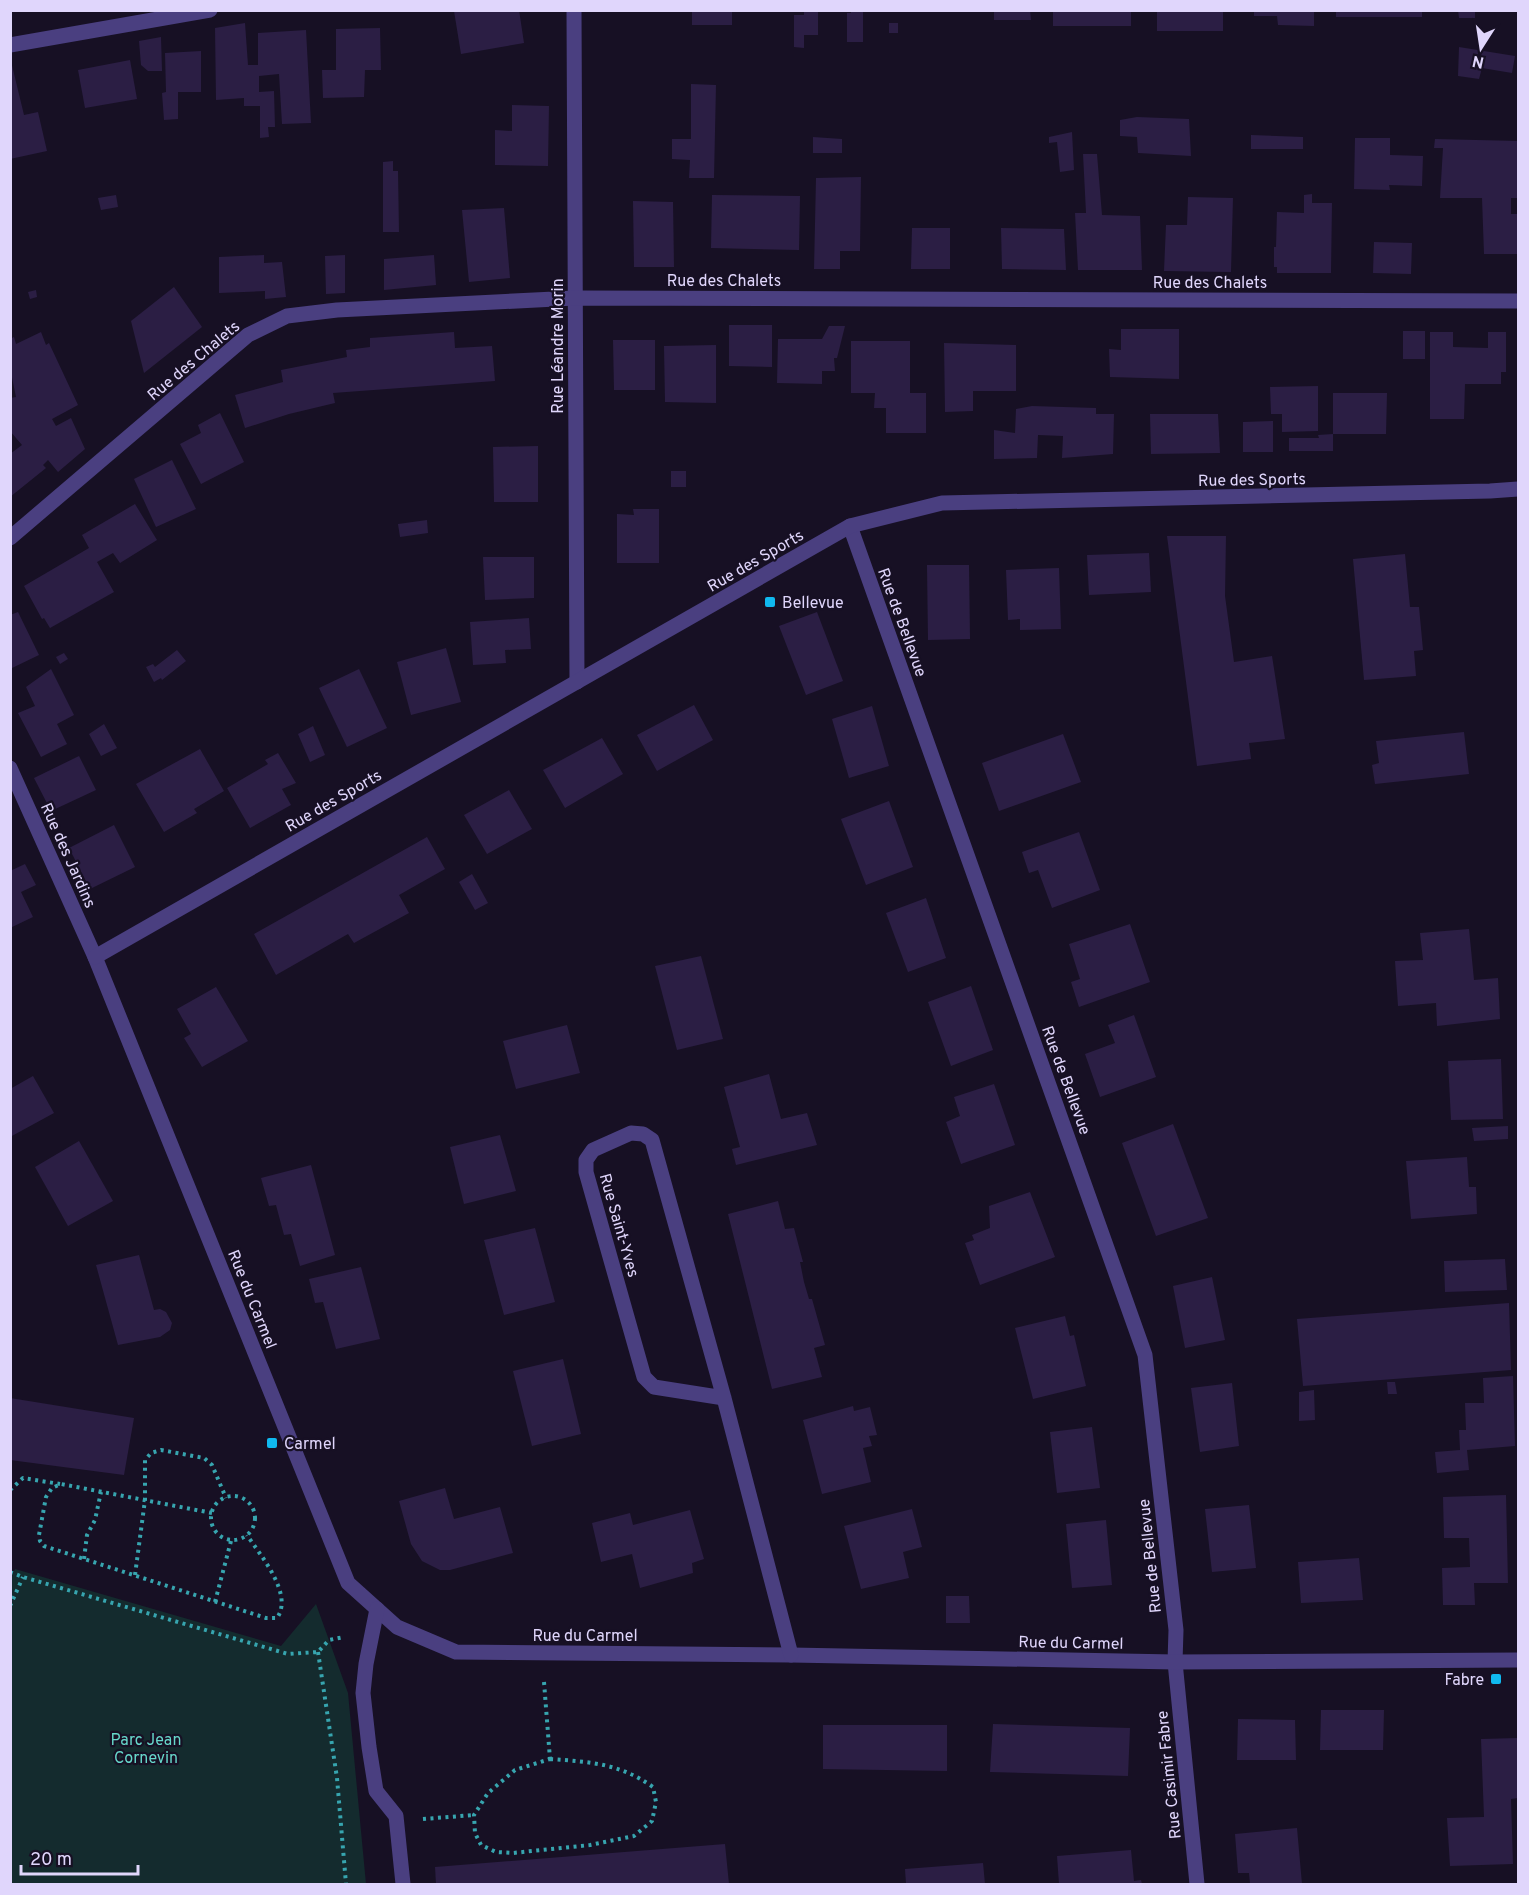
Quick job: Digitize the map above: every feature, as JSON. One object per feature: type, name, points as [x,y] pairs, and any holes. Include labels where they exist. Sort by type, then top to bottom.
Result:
[{"type":"street","points":[[10,45],[210,10]]},
{"type":"street","name":"Rue Léandre Morin","points":[[574,10],[577,682]]},
{"type":"street","name":"Rue des Chalets","points":[[10,538],[248,335],[287,316],[337,310],[574,298],[1518,301]]},
{"type":"street","name":"Rue des Sports","points":[[95,957],[850,526],[942,503],[1479,492],[1518,489]]},
{"type":"street","name":"Rue de Bellevue","points":[[850,526],[1145,1355],[1176,1630],[1175,1662]]},
{"type":"street","name":"Rue des Jardins","points":[[10,768],[95,957]]},
{"type":"street","name":"Rue du Carmel","points":[[95,957],[348,1583],[397,1627],[456,1652],[1175,1662],[1518,1660]]},
{"type":"street","name":"Rue Saint-Yves","points":[[724,1398],[654,1387],[644,1377],[586,1172],[586,1160],[593,1150],[631,1133],[643,1134],[652,1140],[724,1398],[791,1655]]},
{"type":"street","points":[[377,1609],[366,1664],[363,1693],[376,1791],[396,1816],[403,1884]]},
{"type":"street","name":"Rue Casimir Fabre","points":[[1175,1662],[1197,1884]]},
{"type":"path","points":[[135,1575],[146,1500],[145,1460],[152,1453],[161,1450],[204,1458],[212,1465],[226,1498]]},
{"type":"path","points":[[10,1490],[23,1478],[212,1513]]},
{"type":"path","points":[[61,1484],[52,1488],[46,1497],[39,1535],[44,1546],[266,1618],[277,1618],[281,1612],[282,1602],[277,1580],[247,1535]]},
{"type":"path","points":[[84,1559],[87,1535],[95,1520],[101,1492]]},
{"type":"path","points":[[239,1497],[250,1505],[255,1517],[254,1524],[247,1535],[231,1540],[220,1536],[212,1526],[214,1506],[226,1498],[239,1497]]},
{"type":"path","points":[[216,1602],[231,1540]]},
{"type":"path","points":[[10,1572],[288,1654],[318,1652],[328,1640],[351,1636]]},
{"type":"path","points":[[10,1606],[22,1577]]},
{"type":"path","points":[[318,1652],[337,1778],[346,1884]]},
{"type":"path","points":[[544,1682],[550,1759]]},
{"type":"path","points":[[550,1759],[619,1768],[653,1787],[656,1802],[652,1821],[634,1836],[615,1841],[513,1853],[496,1852],[481,1845],[475,1833],[474,1815],[488,1793],[515,1770],[550,1759]]},
{"type":"path","points":[[396,1816],[423,1819],[474,1815]]},
{"type":"green space","name":"Parc Jean Cornevin","points":[[15,1569],[281,1646],[316,1604],[348,1693],[366,1884],[11,1884],[10,1580]]},
{"type":"building","points":[[519,10],[524,43],[461,54],[454,11]]},
{"type":"building","points":[[692,10],[732,10],[732,25],[692,25]]},
{"type":"building","points":[[804,10],[818,10],[818,35],[804,35],[804,48],[794,47],[794,15],[804,15]]},
{"type":"building","points":[[851,10],[863,10],[863,42],[847,42],[847,13],[851,13]]},
{"type":"building","points":[[994,10],[1030,10],[1031,20],[994,20]]},
{"type":"building","points":[[1053,10],[1131,10],[1131,26],[1053,26]]},
{"type":"building","points":[[1157,10],[1223,10],[1223,31],[1157,31]]},
{"type":"building","points":[[1254,10],[1314,10],[1314,26],[1278,25],[1277,16],[1254,16]]},
{"type":"building","points":[[1336,10],[1422,10],[1422,17],[1336,17]]},
{"type":"building","points":[[1458,10],[1475,10],[1475,18],[1459,18]]},
{"type":"building","points":[[245,23],[248,65],[258,65],[258,33],[306,30],[311,123],[282,124],[279,74],[259,76],[259,92],[274,91],[275,127],[268,127],[269,137],[260,138],[260,106],[244,106],[244,98],[216,100],[215,28]]},
{"type":"building","points":[[889,23],[898,23],[898,33],[889,33]]},
{"type":"building","points":[[380,28],[381,70],[365,70],[364,97],[323,98],[322,70],[336,70],[336,29]]},
{"type":"building","points":[[161,37],[162,71],[148,71],[141,65],[139,41]]},
{"type":"building","points":[[1459,47],[1515,56],[1512,73],[1482,68],[1479,79],[1458,76]]},
{"type":"building","points":[[201,51],[201,92],[178,92],[178,119],[164,120],[162,93],[166,92],[165,53]]},
{"type":"building","points":[[10,57],[24,115],[38,112],[47,151],[10,159]]},
{"type":"building","points":[[130,60],[137,99],[85,108],[78,70]]},
{"type":"building","points":[[691,84],[716,85],[714,178],[689,178],[690,160],[672,159],[672,139],[691,139]]},
{"type":"building","points":[[512,105],[549,106],[548,166],[495,165],[495,130],[512,131]]},
{"type":"building","points":[[1137,117],[1189,119],[1191,156],[1138,153],[1137,137],[1120,136],[1120,120]]},
{"type":"building","points":[[1072,132],[1074,170],[1060,172],[1057,142],[1049,143],[1049,137]]},
{"type":"building","points":[[1251,135],[1303,137],[1303,149],[1251,149]]},
{"type":"building","points":[[813,137],[842,139],[842,153],[813,153]]},
{"type":"building","points":[[1355,138],[1390,138],[1390,155],[1423,156],[1422,186],[1389,185],[1390,190],[1354,189]]},
{"type":"building","points":[[1435,139],[1518,141],[1518,198],[1511,198],[1511,214],[1518,214],[1518,254],[1484,254],[1482,198],[1440,198],[1443,148],[1434,148]]},
{"type":"building","points":[[1083,154],[1097,154],[1102,215],[1140,216],[1142,270],[1078,270],[1075,213],[1086,213]]},
{"type":"building","points":[[393,161],[393,171],[398,171],[399,232],[383,232],[383,162]]},
{"type":"building","points":[[861,177],[860,251],[840,251],[840,269],[814,269],[816,178]]},
{"type":"building","points":[[1312,194],[1312,203],[1332,203],[1331,273],[1277,273],[1277,267],[1274,267],[1274,247],[1276,247],[1277,212],[1304,213],[1304,195]]},
{"type":"building","points":[[116,195],[118,207],[101,210],[98,198]]},
{"type":"building","points":[[712,195],[800,196],[799,250],[711,248]]},
{"type":"building","points":[[1188,197],[1233,198],[1231,272],[1164,271],[1166,225],[1187,225]]},
{"type":"building","points":[[633,201],[673,202],[674,267],[634,267]]},
{"type":"building","points":[[504,208],[510,278],[469,282],[462,210]]},
{"type":"building","points":[[912,228],[950,228],[950,269],[911,269]]},
{"type":"building","points":[[1001,228],[1064,229],[1066,270],[1002,269]]},
{"type":"building","points":[[1374,242],[1412,243],[1411,274],[1373,273]]},
{"type":"building","points":[[264,255],[264,263],[282,262],[286,297],[265,299],[265,291],[219,293],[219,257]]},
{"type":"building","points":[[345,255],[345,293],[326,294],[325,256]]},
{"type":"building","points":[[434,255],[436,285],[384,290],[384,259]]},
{"type":"building","points":[[174,287],[202,327],[144,373],[131,321]]},
{"type":"building","points":[[36,290],[37,297],[30,299],[28,292]]},
{"type":"building","points":[[729,325],[772,325],[772,367],[729,366]]},
{"type":"building","points":[[829,326],[845,326],[837,358],[834,358],[835,371],[822,371],[822,384],[777,383],[778,339],[822,339]]},
{"type":"building","points":[[1121,329],[1179,329],[1179,379],[1110,377],[1109,349],[1121,350]]},
{"type":"building","points":[[1403,331],[1425,331],[1425,359],[1403,359]]},
{"type":"building","points":[[41,332],[46,345],[49,343],[78,405],[52,419],[56,426],[71,418],[85,449],[58,472],[48,460],[43,465],[46,468],[10,497],[10,454],[22,445],[10,431],[10,398],[16,397],[10,368],[10,339],[14,337],[16,344]]},
{"type":"building","points":[[454,332],[455,348],[492,346],[495,381],[333,393],[335,403],[245,428],[235,395],[283,382],[281,370],[347,357],[346,350],[370,347],[370,338]]},
{"type":"building","points":[[1430,332],[1453,332],[1453,347],[1488,348],[1488,332],[1506,332],[1506,372],[1501,372],[1501,384],[1465,384],[1464,419],[1430,419]]},
{"type":"building","points":[[613,340],[655,340],[655,390],[614,390]]},
{"type":"building","points":[[851,341],[910,341],[910,393],[926,393],[926,433],[886,433],[886,408],[874,408],[875,393],[851,393]]},
{"type":"building","points":[[944,343],[1016,345],[1016,391],[973,391],[973,411],[945,412]]},
{"type":"building","points":[[716,345],[716,403],[665,402],[664,346]]},
{"type":"building","points":[[1318,386],[1318,431],[1282,432],[1282,414],[1271,414],[1270,387]]},
{"type":"building","points":[[1333,393],[1387,393],[1386,434],[1333,434]]},
{"type":"building","points":[[1032,406],[1096,408],[1096,414],[1114,414],[1113,454],[1062,458],[1063,436],[1038,435],[1037,458],[994,459],[994,430],[1015,433],[1016,409]]},
{"type":"building","points":[[220,413],[244,462],[201,484],[180,444],[201,433],[198,425]]},
{"type":"building","points":[[1150,414],[1218,414],[1220,453],[1151,454]]},
{"type":"building","points":[[1273,421],[1273,452],[1243,452],[1243,422]]},
{"type":"building","points":[[1333,434],[1333,451],[1289,451],[1289,438],[1319,438],[1318,435]]},
{"type":"building","points":[[538,446],[538,502],[494,502],[493,447]]},
{"type":"building","points":[[172,460],[196,509],[156,527],[134,479]]},
{"type":"building","points":[[671,471],[686,471],[686,487],[671,487]]},
{"type":"building","points":[[135,504],[157,540],[120,563],[113,553],[97,562],[114,592],[50,628],[44,618],[42,619],[24,586],[89,548],[82,535]]},
{"type":"building","points":[[633,509],[659,509],[659,563],[617,563],[617,514],[634,515]]},
{"type":"building","points":[[427,520],[428,533],[400,537],[398,524]]},
{"type":"building","points":[[1167,536],[1226,536],[1225,596],[1234,662],[1272,656],[1285,739],[1249,743],[1251,759],[1197,766]]},
{"type":"building","points":[[1149,553],[1151,592],[1089,595],[1087,555]]},
{"type":"building","points":[[1405,554],[1410,607],[1419,607],[1423,650],[1414,651],[1416,676],[1364,680],[1353,559]]},
{"type":"building","points":[[483,557],[534,557],[534,598],[485,600]]},
{"type":"building","points":[[927,565],[969,565],[970,639],[928,640]]},
{"type":"building","points":[[1059,568],[1061,629],[1020,630],[1020,619],[1008,620],[1006,570]]},
{"type":"building","points":[[18,612],[39,655],[10,669],[10,615]]},
{"type":"building","points":[[817,612],[843,681],[806,695],[779,626]]},
{"type":"building","points":[[529,618],[531,649],[505,650],[506,663],[473,665],[470,622]]},
{"type":"building","points":[[446,648],[461,702],[411,715],[397,662]]},
{"type":"building","points":[[177,650],[186,661],[162,680],[161,678],[154,682],[146,667],[153,664],[155,667]]},
{"type":"building","points":[[64,653],[68,659],[60,664],[56,657]]},
{"type":"building","points":[[51,669],[74,715],[57,724],[67,744],[41,757],[18,713],[35,706],[26,687]]},
{"type":"building","points":[[359,669],[387,728],[347,747],[319,688]]},
{"type":"building","points":[[694,705],[713,740],[657,771],[637,735]]},
{"type":"building","points":[[872,706],[889,766],[849,778],[832,719]]},
{"type":"building","points":[[104,724],[117,748],[101,756],[89,734]]},
{"type":"building","points":[[313,726],[325,755],[310,762],[298,734]]},
{"type":"building","points":[[1464,732],[1469,774],[1375,784],[1372,765],[1379,763],[1376,741]]},
{"type":"building","points":[[1063,734],[1081,782],[999,811],[982,763]]},
{"type":"building","points":[[602,738],[623,774],[565,808],[543,770]]},
{"type":"building","points":[[200,749],[224,791],[194,809],[197,813],[164,832],[136,784]]},
{"type":"building","points":[[278,753],[296,783],[282,789],[291,805],[250,828],[227,788],[268,764],[265,760]]},
{"type":"building","points":[[79,756],[96,790],[51,811],[34,778]]},
{"type":"building","points":[[509,790],[532,829],[487,854],[464,815]]},
{"type":"building","points":[[889,801],[913,867],[866,885],[841,819]]},
{"type":"building","points":[[114,825],[135,867],[90,889],[69,848]]},
{"type":"building","points":[[1079,832],[1100,890],[1052,908],[1038,870],[1029,873],[1022,852]]},
{"type":"building","points":[[427,837],[445,869],[399,895],[409,913],[354,943],[348,934],[276,975],[254,934]]},
{"type":"building","points":[[25,864],[36,885],[21,892],[33,917],[10,928],[10,871]]},
{"type":"building","points":[[472,874],[488,903],[475,910],[459,882]]},
{"type":"building","points":[[926,898],[946,958],[908,972],[886,913]]},
{"type":"building","points":[[1130,924],[1150,982],[1079,1007],[1071,982],[1080,979],[1069,944]]},
{"type":"building","points":[[1469,929],[1474,980],[1498,978],[1500,1019],[1437,1026],[1436,1003],[1398,1006],[1395,961],[1423,960],[1420,933]]},
{"type":"building","points":[[701,956],[723,1039],[677,1050],[655,966]]},
{"type":"building","points":[[971,986],[993,1050],[951,1066],[928,1002]]},
{"type":"building","points":[[216,987],[248,1041],[202,1067],[184,1038],[191,1034],[177,1009]]},
{"type":"building","points":[[1134,1015],[1156,1077],[1100,1097],[1085,1054],[1115,1043],[1108,1025]]},
{"type":"building","points":[[567,1025],[580,1073],[516,1089],[503,1041]]},
{"type":"building","points":[[1501,1059],[1503,1119],[1451,1120],[1448,1061]]},
{"type":"building","points":[[769,1074],[781,1119],[807,1113],[817,1145],[736,1165],[732,1149],[740,1147],[724,1087]]},
{"type":"building","points":[[33,1076],[54,1113],[10,1137],[10,1089]]},
{"type":"building","points":[[994,1084],[1015,1145],[961,1164],[946,1122],[960,1116],[954,1097]]},
{"type":"building","points":[[1173,1124],[1208,1218],[1156,1236],[1122,1143]]},
{"type":"building","points":[[1508,1126],[1508,1139],[1474,1141],[1472,1128]]},
{"type":"building","points":[[500,1135],[516,1191],[464,1204],[450,1147]]},
{"type":"building","points":[[79,1141],[113,1201],[68,1226],[35,1167]]},
{"type":"building","points":[[1467,1157],[1469,1187],[1476,1187],[1477,1214],[1411,1219],[1406,1161]]},
{"type":"building","points":[[311,1165],[335,1255],[300,1266],[291,1234],[284,1235],[276,1205],[269,1206],[261,1178]]},
{"type":"building","points":[[1030,1192],[1055,1257],[980,1285],[965,1243],[974,1240],[972,1235],[990,1228],[989,1206]]},
{"type":"building","points":[[778,1201],[785,1229],[794,1228],[803,1262],[800,1262],[804,1282],[809,1299],[812,1299],[825,1345],[814,1348],[822,1377],[772,1389],[728,1214]]},
{"type":"building","points":[[535,1228],[555,1302],[504,1315],[484,1240]]},
{"type":"building","points":[[139,1255],[154,1310],[160,1309],[166,1312],[172,1323],[170,1330],[160,1337],[118,1345],[96,1265]]},
{"type":"building","points":[[1505,1259],[1507,1290],[1445,1292],[1444,1261]]},
{"type":"building","points":[[361,1267],[380,1339],[336,1349],[323,1302],[315,1303],[309,1279]]},
{"type":"building","points":[[1212,1277],[1225,1340],[1185,1348],[1173,1286]]},
{"type":"building","points":[[1509,1303],[1511,1370],[1303,1386],[1297,1319]]},
{"type":"building","points":[[1065,1316],[1070,1336],[1074,1335],[1086,1386],[1033,1399],[1015,1328]]},
{"type":"building","points":[[563,1359],[581,1434],[532,1446],[513,1371]]},
{"type":"building","points":[[1513,1376],[1515,1446],[1467,1450],[1469,1470],[1437,1473],[1435,1452],[1460,1450],[1459,1430],[1466,1430],[1465,1403],[1484,1403],[1483,1378]]},
{"type":"building","points":[[1387,1382],[1395,1382],[1397,1394],[1388,1394]]},
{"type":"building","points":[[1232,1383],[1239,1446],[1200,1452],[1191,1388]]},
{"type":"building","points":[[1314,1390],[1315,1420],[1299,1421],[1299,1392]]},
{"type":"building","points":[[10,1398],[134,1418],[124,1475],[10,1460]]},
{"type":"building","points":[[853,1406],[854,1411],[870,1407],[877,1435],[869,1436],[872,1446],[863,1448],[871,1482],[822,1494],[803,1420]]},
{"type":"building","points":[[1092,1427],[1100,1488],[1057,1493],[1050,1432]]},
{"type":"building","points":[[445,1488],[454,1519],[500,1507],[513,1553],[450,1570],[440,1570],[422,1561],[411,1544],[399,1501]]},
{"type":"building","points":[[1506,1495],[1508,1583],[1474,1583],[1475,1605],[1443,1605],[1442,1568],[1470,1567],[1469,1538],[1444,1538],[1443,1497]]},
{"type":"building","points":[[1249,1505],[1256,1568],[1212,1572],[1205,1509]]},
{"type":"building","points":[[912,1509],[922,1547],[903,1552],[909,1578],[861,1589],[844,1526]]},
{"type":"building","points":[[690,1510],[704,1559],[692,1563],[693,1573],[640,1588],[632,1554],[601,1562],[592,1523],[630,1513],[633,1525]]},
{"type":"building","points":[[1106,1520],[1112,1585],[1072,1588],[1066,1524]]},
{"type":"building","points":[[1359,1558],[1363,1600],[1301,1603],[1298,1562]]},
{"type":"building","points":[[946,1596],[969,1596],[970,1623],[946,1623]]},
{"type":"building","points":[[1321,1710],[1384,1710],[1383,1750],[1320,1750]]},
{"type":"building","points":[[1238,1719],[1295,1720],[1296,1760],[1237,1760]]},
{"type":"building","points":[[993,1724],[1130,1728],[1128,1776],[990,1772]]},
{"type":"building","points":[[823,1725],[947,1725],[947,1771],[823,1769]]},
{"type":"building","points":[[1518,1738],[1518,1798],[1511,1799],[1513,1864],[1450,1866],[1447,1818],[1484,1817],[1481,1739]]},
{"type":"building","points":[[1297,1828],[1302,1884],[1250,1884],[1249,1873],[1238,1873],[1235,1834]]},
{"type":"building","points":[[725,1844],[729,1884],[436,1884],[435,1867]]},
{"type":"building","points":[[1131,1850],[1134,1881],[1141,1880],[1142,1884],[1059,1884],[1057,1856]]},
{"type":"building","points":[[983,1863],[985,1884],[906,1884],[905,1869]]},
{"type":"place","name":"Bellevue","points":[[770,602]]},
{"type":"place","name":"Carmel","points":[[272,1443]]},
{"type":"place","name":"Fabre","points":[[1496,1679]]}]
